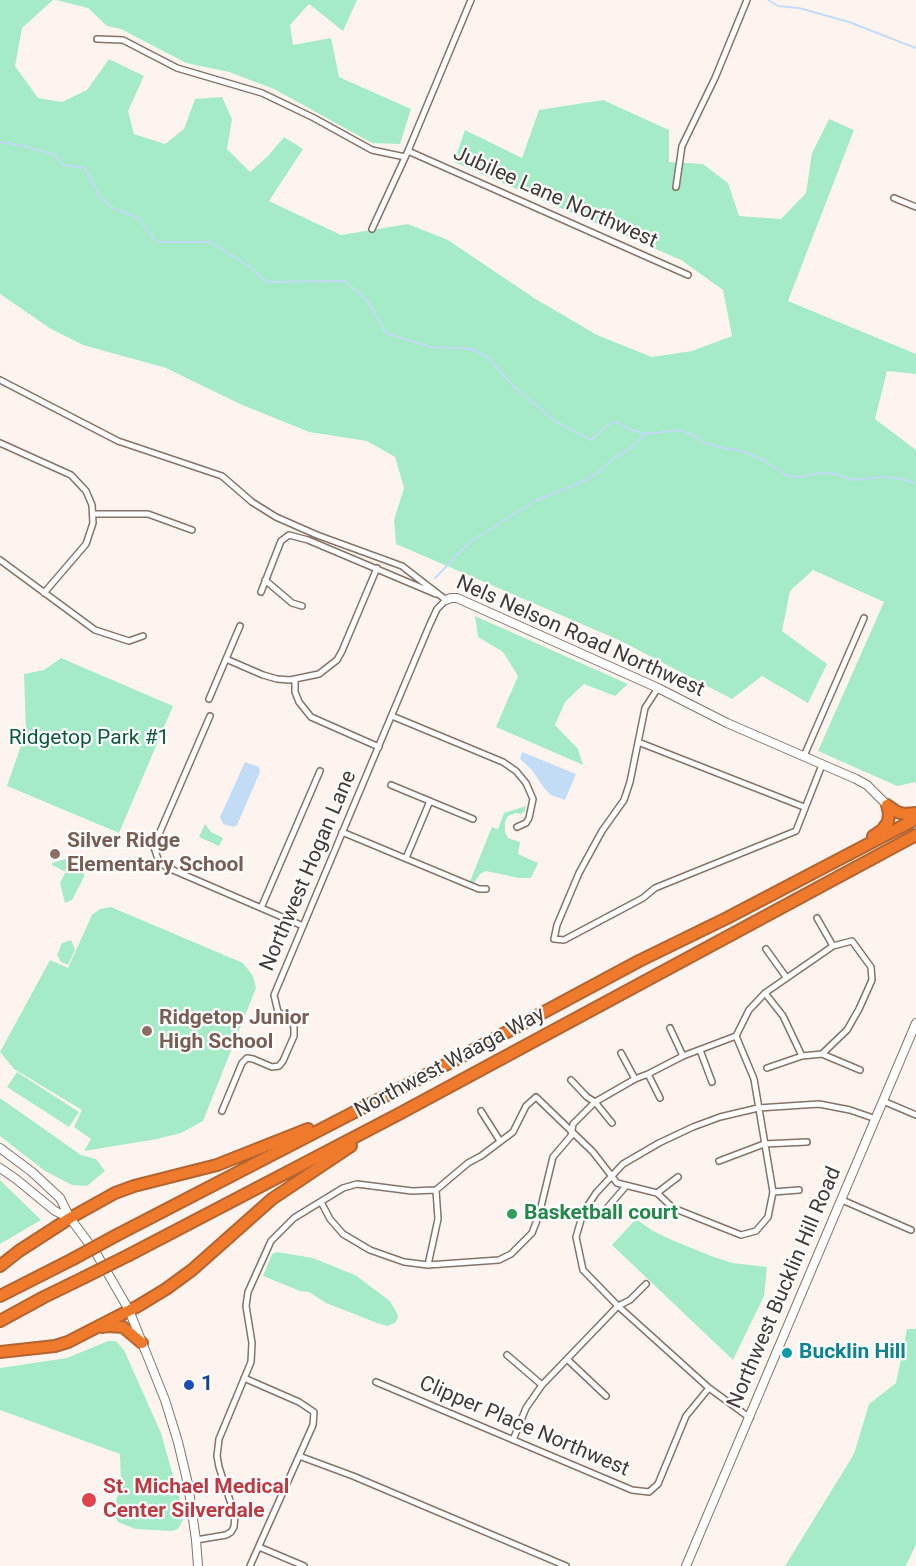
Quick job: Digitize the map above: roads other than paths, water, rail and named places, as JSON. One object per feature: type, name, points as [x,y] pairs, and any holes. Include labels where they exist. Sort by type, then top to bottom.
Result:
[{"type":"highway","points":[[887,805],[904,814],[916,813]]},
{"type":"highway","points":[[841,858],[882,830],[888,822],[890,813],[887,805]]},
{"type":"highway","name":"Northwest Waaga Way","points":[[0,1296],[463,1056],[639,961],[727,918],[916,819]]},
{"type":"highway","name":"Northwest Waaga Way","points":[[0,1321],[397,1115],[916,835]]},
{"type":"highway","points":[[0,1266],[70,1218],[115,1193],[140,1184],[217,1166],[348,1114]]},
{"type":"highway","points":[[94,1330],[166,1289],[192,1270],[286,1189],[397,1115]]},
{"type":"highway","points":[[0,1352],[55,1346],[108,1326],[122,1326],[142,1343]]},
{"type":"main road","name":"Nels Nelson Road Northwest","points":[[444,598],[457,598],[867,785],[887,805]]},
{"type":"main road","name":"Northwest Bucklin Hill Road","points":[[686,1566],[916,1023]]},
{"type":"main road","points":[[0,1148],[32,1172],[60,1198],[70,1218],[96,1253],[129,1310],[175,1431],[186,1474],[198,1566]]},
{"type":"main road","points":[[0,1168],[55,1211],[70,1218]]},
{"type":"street","points":[[372,229],[408,151],[471,0]]},
{"type":"street","points":[[676,187],[682,146],[715,78],[747,0]]},
{"type":"street","points":[[97,39],[123,40],[177,68],[262,93],[370,149],[405,157]]},
{"type":"street","name":"Jubilee Lane Northwest","points":[[408,151],[688,275]]},
{"type":"street","points":[[894,198],[916,207]]},
{"type":"street","name":"Nels Nelson Road Northwest","points":[[0,380],[118,441],[222,476],[252,502],[276,517],[317,535],[402,566],[444,598]]},
{"type":"street","points":[[0,443],[71,475],[86,491],[93,514],[92,532],[86,544],[44,593]]},
{"type":"street","points":[[93,514],[147,514],[192,530]]},
{"type":"street","points":[[261,592],[281,541],[289,535],[308,540],[377,568],[444,598]]},
{"type":"street","points":[[0,560],[81,621],[105,634],[129,641],[143,636]]},
{"type":"street","points":[[226,659],[278,679],[295,679],[319,674],[337,660],[377,568]]},
{"type":"street","points":[[265,580],[291,603],[302,606]]},
{"type":"street","name":"Northwest Hogan Lane","points":[[222,1111],[242,1063],[247,1058],[272,1067],[279,1066],[294,1036],[294,1027],[290,1019],[278,1012],[274,995],[437,609],[444,598]]},
{"type":"street","points":[[804,756],[864,618]]},
{"type":"street","points":[[209,699],[240,626]]},
{"type":"street","points":[[295,679],[295,692],[299,702],[311,717],[379,747]]},
{"type":"street","points":[[658,688],[645,708],[630,782],[624,800],[579,873],[556,925],[554,939],[564,940],[643,898],[656,888],[796,831],[822,765]]},
{"type":"street","points":[[210,716],[156,841],[154,848],[159,862],[303,926]]},
{"type":"street","points":[[392,716],[504,762],[516,771],[526,783],[533,799],[529,818],[526,823],[517,827]]},
{"type":"street","points":[[638,742],[804,807]]},
{"type":"street","points":[[261,908],[320,771]]},
{"type":"street","points":[[391,785],[473,819]]},
{"type":"street","points":[[406,858],[430,801]]},
{"type":"street","points":[[342,832],[479,889],[486,889]]},
{"type":"street","points":[[817,918],[834,946]]},
{"type":"street","points":[[321,1202],[330,1219],[343,1234],[360,1244],[404,1262],[428,1265],[499,1260],[518,1248],[532,1233],[539,1215],[553,1157],[571,1136],[573,1124],[595,1102],[635,1079],[683,1056],[736,1036],[749,1010],[765,993],[834,946],[852,941],[871,967],[872,980],[847,1030],[822,1054]]},
{"type":"street","points":[[766,950],[786,977]]},
{"type":"street","points":[[765,993],[783,1016],[802,1056]]},
{"type":"street","points":[[670,1028],[683,1056]]},
{"type":"street","points":[[196,1540],[226,1535],[234,1527],[235,1516],[219,1467],[218,1448],[222,1429],[252,1353],[246,1306],[248,1292],[271,1241],[294,1218],[342,1188],[357,1185],[412,1191],[436,1190],[468,1163],[513,1132],[526,1106],[536,1097],[606,1166],[617,1183],[657,1193],[673,1208],[741,1235],[756,1232],[768,1216],[773,1192],[754,1079],[736,1036]]},
{"type":"street","points":[[700,1050],[712,1082]]},
{"type":"street","points":[[621,1053],[635,1079]]},
{"type":"street","points":[[767,1068],[802,1056],[822,1054],[860,1070]]},
{"type":"street","points":[[648,1074],[660,1098]]},
{"type":"street","points":[[571,1080],[595,1102],[612,1123]]},
{"type":"street","points":[[883,1101],[916,1115]]},
{"type":"street","points":[[750,1418],[709,1388],[618,1306],[583,1270],[576,1237],[584,1213],[596,1192],[623,1164],[659,1143],[720,1117],[758,1108],[819,1104],[850,1110],[876,1119]]},
{"type":"street","points":[[482,1111],[500,1141]]},
{"type":"street","points":[[719,1161],[764,1144],[807,1142]]},
{"type":"street","points":[[657,1193],[678,1177]]},
{"type":"street","points":[[602,1214],[626,1186]]},
{"type":"street","points":[[428,1265],[438,1219],[436,1190]]},
{"type":"street","points":[[773,1192],[799,1190]]},
{"type":"street","points":[[842,1200],[911,1230]]},
{"type":"street","points":[[513,1440],[526,1408],[542,1385],[618,1306],[630,1300],[646,1284]]},
{"type":"street","points":[[507,1355],[542,1385]]},
{"type":"street","points":[[568,1360],[606,1396]]},
{"type":"street","points":[[244,1378],[299,1402],[314,1412],[313,1425],[250,1566]]},
{"type":"street","name":"Clipper Place Northwest","points":[[376,1382],[632,1490],[649,1492],[658,1484],[686,1416],[709,1388]]},
{"type":"street","points":[[299,1456],[566,1566]]},
{"type":"street","points":[[259,1547],[304,1566]]},
{"type":"water","points":[[522,752],[576,774],[565,800],[551,795],[544,788],[532,770],[520,759]]},
{"type":"water","points":[[245,762],[259,767],[260,772],[237,825],[234,827],[223,824],[220,817]]},
{"type":"waterway","points":[[768,0],[778,6],[799,8],[849,22],[916,48]]},
{"type":"waterway","points":[[0,142],[55,155],[63,165],[85,168],[98,193],[110,207],[138,218],[157,242],[211,242],[250,267],[267,282],[345,281],[368,301],[386,333],[430,347],[471,349],[488,357],[514,387],[555,421],[591,440],[615,421],[631,430],[646,434],[680,430],[702,442],[742,451],[763,460],[788,476],[802,477],[819,473],[836,474],[852,480],[885,477],[916,483]]},
{"type":"waterway","points":[[435,578],[471,541],[535,501],[595,475],[646,434]]},
{"type":"place","name":"Silver Ridge Elementary School","points":[[55,854]]},
{"type":"place","name":"Ridgetop Junior High School","points":[[147,1031]]},
{"type":"place","name":"Basketball court","points":[[512,1214]]},
{"type":"place","name":"Bucklin Hill","points":[[787,1353]]},
{"type":"place","name":"1","points":[[189,1385]]},
{"type":"place","name":"St. Michael Medical Center Silverdale","points":[[89,1500]]},
{"type":"park label","name":"Ridgetop Park #1","points":[[89,739]]}]
